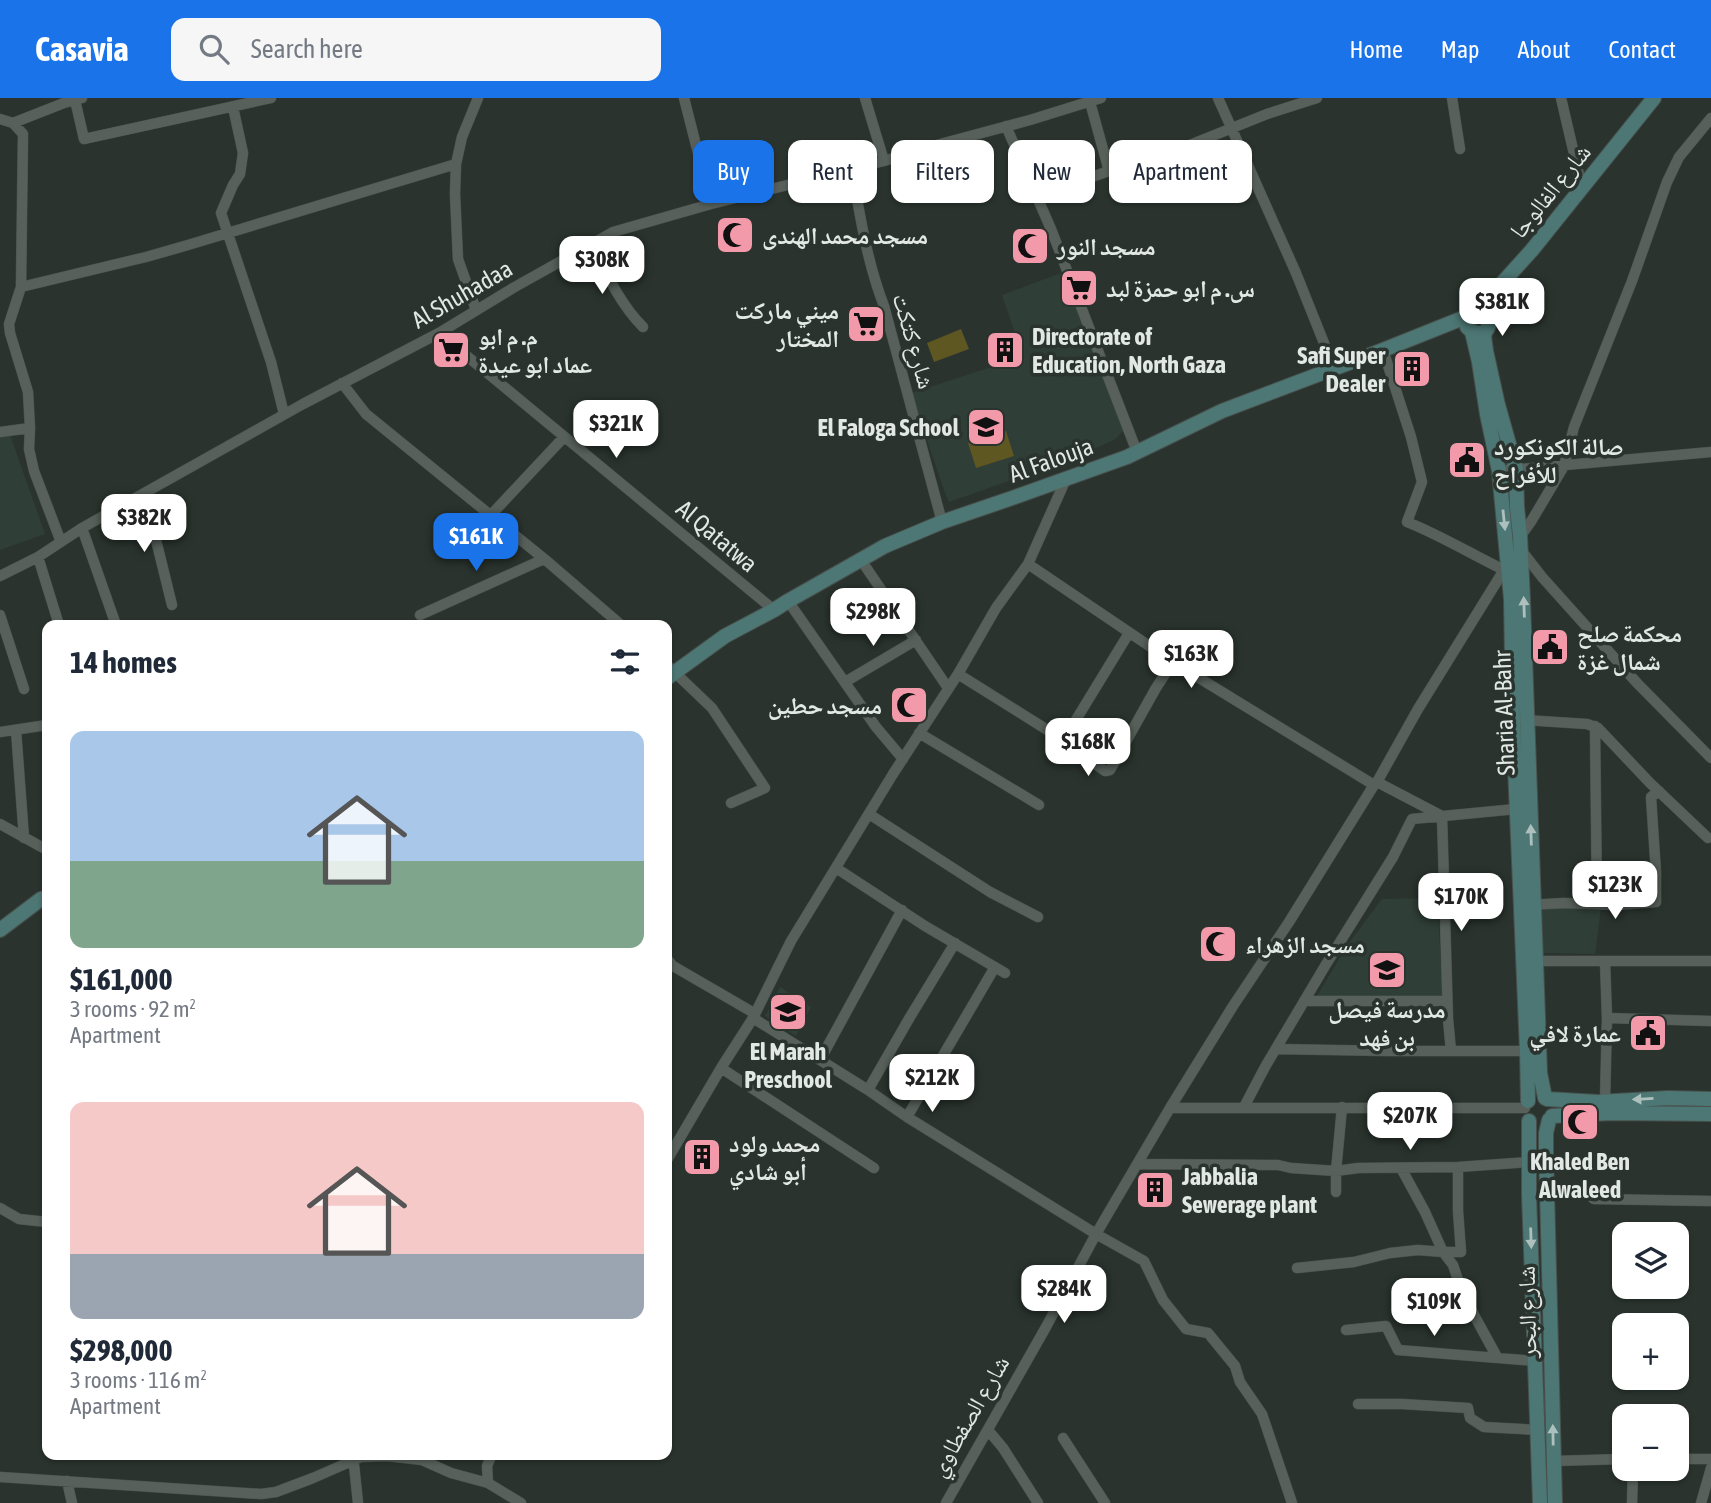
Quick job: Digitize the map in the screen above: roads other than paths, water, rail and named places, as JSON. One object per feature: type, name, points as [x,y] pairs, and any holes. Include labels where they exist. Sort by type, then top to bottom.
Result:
[{"type":"main road","name":"شارع الفالوجا","points":[[1472,313],[1532,250],[1654,98]]},
{"type":"main road","name":"Al Falouja","points":[[672,670],[725,636],[885,546],[942,522],[1137,452],[1222,411],[1472,313]]},
{"type":"main road","points":[[1472,313],[1484,313],[1489,319],[1488,327],[1479,331],[1466,323],[1472,313]]},
{"type":"main road","name":"Sharia Al-Bahr","points":[[1479,331],[1484,336],[1498,405],[1516,469],[1520,720],[1529,961],[1527,1110]]},
{"type":"main road","name":"Sharia Al-Bahr","points":[[1479,331],[1479,362],[1487,414],[1516,545],[1506,571],[1511,599],[1520,720],[1516,809],[1527,906]]},
{"type":"main road","points":[[0,930],[42,899]]},
{"type":"main road","name":"Sharia Al-Bahr","points":[[1529,961],[1540,1073],[1546,1099]]},
{"type":"main road","points":[[1546,1099],[1552,1107],[1551,1118],[1546,1123],[1537,1125],[1527,1110],[1534,1097],[1605,1101],[1711,1099]]},
{"type":"main road","name":"شارع البحر","points":[[1527,1110],[1539,1503]]},
{"type":"main road","points":[[1551,1118],[1612,1113],[1711,1114]]},
{"type":"main road","name":"شارع البحر","points":[[1551,1118],[1546,1133],[1555,1503]]},
{"type":"street","points":[[13,123],[79,99],[84,139],[271,98]]},
{"type":"street","points":[[476,310],[458,259],[455,194],[456,164],[462,137],[478,98]]},
{"type":"street","points":[[684,98],[711,204]]},
{"type":"street","points":[[865,98],[884,161]]},
{"type":"street","name":"Al Shuhadaa","points":[[877,163],[1101,98]]},
{"type":"street","points":[[1218,98],[1296,273],[1334,368]]},
{"type":"street","points":[[1203,140],[1267,114],[1317,98]]},
{"type":"street","points":[[1452,98],[1460,149]]},
{"type":"street","points":[[1560,98],[1582,188]]},
{"type":"street","points":[[1090,102],[1109,171],[1095,176]]},
{"type":"street","points":[[233,107],[243,153],[240,174],[221,212],[271,362],[284,414]]},
{"type":"street","points":[[1711,118],[1679,158],[1667,182],[1632,281],[1574,427],[1564,466],[1516,545],[1637,683],[1711,758]]},
{"type":"street","points":[[0,119],[13,123],[23,134],[21,286],[9,324],[10,333],[28,392],[29,449],[34,471],[61,542]]},
{"type":"street","points":[[1006,126],[1012,140]]},
{"type":"street","points":[[21,286],[146,257],[456,164]]},
{"type":"street","name":"Al Shuhadaa","points":[[0,576],[38,557],[82,527],[284,414],[439,332],[613,232],[788,185]]},
{"type":"street","name":"شارع كتكت","points":[[858,203],[875,284],[884,306],[942,522]]},
{"type":"street","points":[[1040,203],[1137,452]]},
{"type":"street","points":[[592,244],[632,316],[643,327]]},
{"type":"street","name":"Al Qatatwa","points":[[439,332],[774,610]]},
{"type":"street","points":[[1383,350],[1411,437],[1422,482],[1407,522],[1435,533],[1506,571]]},
{"type":"street","points":[[342,383],[366,414],[390,435],[436,470],[615,620]]},
{"type":"street","points":[[0,432],[30,428]]},
{"type":"street","points":[[490,516],[564,437]]},
{"type":"street","points":[[1499,471],[1711,453]]},
{"type":"street","points":[[672,1151],[753,1015],[791,941],[958,674],[996,608],[1028,564],[1066,479]]},
{"type":"street","points":[[141,495],[156,540],[172,605]]},
{"type":"street","points":[[82,527],[114,620]]},
{"type":"street","points":[[38,557],[57,620]]},
{"type":"street","points":[[421,615],[544,559]]},
{"type":"street","points":[[861,560],[948,688]]},
{"type":"street","points":[[1028,564],[1173,662],[1375,783],[1443,816]]},
{"type":"street","name":"شارع الصفطاوي","points":[[946,1503],[1156,1131],[1506,571]]},
{"type":"street","points":[[788,601],[876,727],[903,759]]},
{"type":"street","points":[[0,615],[24,689]]},
{"type":"street","points":[[1063,741],[1129,633]]},
{"type":"street","points":[[845,682],[916,640]]},
{"type":"street","points":[[958,674],[1105,771],[1110,770],[1173,662]]},
{"type":"street","points":[[672,675],[712,708],[765,788],[731,803]]},
{"type":"street","points":[[1520,720],[1595,726],[1708,838]]},
{"type":"street","points":[[0,732],[42,726]]},
{"type":"street","points":[[1595,726],[1597,904]]},
{"type":"street","points":[[16,730],[24,838]]},
{"type":"street","points":[[919,733],[1039,805]]},
{"type":"street","points":[[1527,906],[1656,902],[1651,797],[1658,791]]},
{"type":"street","points":[[1244,1107],[1336,947],[1393,857],[1412,819],[1516,809]]},
{"type":"street","points":[[869,814],[990,892],[1038,917]]},
{"type":"street","points":[[1443,816],[1447,1000],[1451,1051]]},
{"type":"street","points":[[0,824],[42,847]]},
{"type":"street","points":[[836,868],[1000,970],[907,1117]]},
{"type":"street","points":[[820,1060],[902,910]]},
{"type":"street","points":[[868,1090],[955,943]]},
{"type":"street","points":[[1529,961],[1711,961]]},
{"type":"street","points":[[1605,961],[1605,1101]]},
{"type":"street","points":[[672,964],[907,1117],[1143,1261],[1163,1300],[1186,1329],[1208,1333],[1235,1366],[1240,1382],[1262,1414],[1292,1503]]},
{"type":"street","points":[[1304,1001],[1447,1000]]},
{"type":"street","points":[[1607,1018],[1711,1021]]},
{"type":"street","points":[[1276,1049],[1527,1051]]},
{"type":"street","points":[[721,1068],[874,1168]]},
{"type":"street","points":[[1336,1192],[1342,1107]]},
{"type":"street","points":[[1170,1108],[1527,1110]]},
{"type":"street","points":[[1138,1164],[1278,1165],[1336,1171],[1529,1162]]},
{"type":"street","points":[[1297,1268],[1354,1262],[1390,1253],[1418,1250],[1461,1252],[1458,1167]]},
{"type":"street","points":[[1401,1168],[1443,1252],[1453,1265],[1463,1295],[1497,1357]]},
{"type":"street","points":[[1547,1195],[1587,1194],[1594,1199],[1711,1201]]},
{"type":"street","points":[[0,1208],[19,1219],[42,1221]]},
{"type":"street","points":[[1346,1330],[1386,1326],[1398,1350],[1536,1361]]},
{"type":"street","points":[[1358,1404],[1468,1408],[1470,1418],[1484,1427],[1538,1430]]},
{"type":"street","points":[[988,1430],[1003,1448],[1038,1503]]},
{"type":"street","points":[[1063,1438],[1105,1503]]},
{"type":"street","points":[[1689,1459],[1711,1459]]},
{"type":"street","points":[[0,1477],[269,1493],[313,1478],[347,1460]]},
{"type":"street","points":[[353,1460],[358,1503]]},
{"type":"street","points":[[422,1460],[451,1473],[488,1483],[521,1503]]},
{"type":"street","points":[[488,1483],[487,1466],[490,1460]]},
{"type":"street","points":[[1553,1461],[1612,1460]]},
{"type":"street","points":[[1701,1503],[1711,1468]]},
{"type":"street","points":[[66,1481],[72,1503]]},
{"type":"street","points":[[1632,1503],[1633,1481]]},
{"type":"street","points":[[269,1493],[277,1503]]},
{"type":"place","name":"مسجد محمد الهندى","points":[[735,235]]},
{"type":"place","name":"مسجد النور","points":[[1030,246]]},
{"type":"place","name":"س. م ابو حمزة لبد","points":[[1079,288]]},
{"type":"place","name":"ميني ماركت المختار","points":[[866,324]]},
{"type":"place","name":"م. م ابو عماد ابو عيدة","points":[[451,350]]},
{"type":"place","name":"Directorate of Education, North Gaza","points":[[1005,350]]},
{"type":"place","name":"Safi Super Dealer","points":[[1412,369]]},
{"type":"place","name":"El Faloga School","points":[[986,427]]},
{"type":"place","name":"صالة الكونكورد للأفراح","points":[[1467,460]]},
{"type":"place","name":"محكمة صلح شمال غزة","points":[[1550,647]]},
{"type":"place","name":"مسجد حطين","points":[[909,705]]},
{"type":"place","name":"مسجد الزهراء","points":[[1218,944]]},
{"type":"place","name":"مدرسة فيصل بن فهد","points":[[1387,970]]},
{"type":"place","name":"El Marah Preschool","points":[[788,1012]]},
{"type":"place","name":"عمارة لافي","points":[[1648,1033]]},
{"type":"place","name":"Khaled Ben Alwaleed","points":[[1580,1122]]},
{"type":"place","name":"محمد ولود أبو شادي","points":[[702,1157]]},
{"type":"place","name":"Jabbalia Sewerage plant","points":[[1155,1190]]}]
